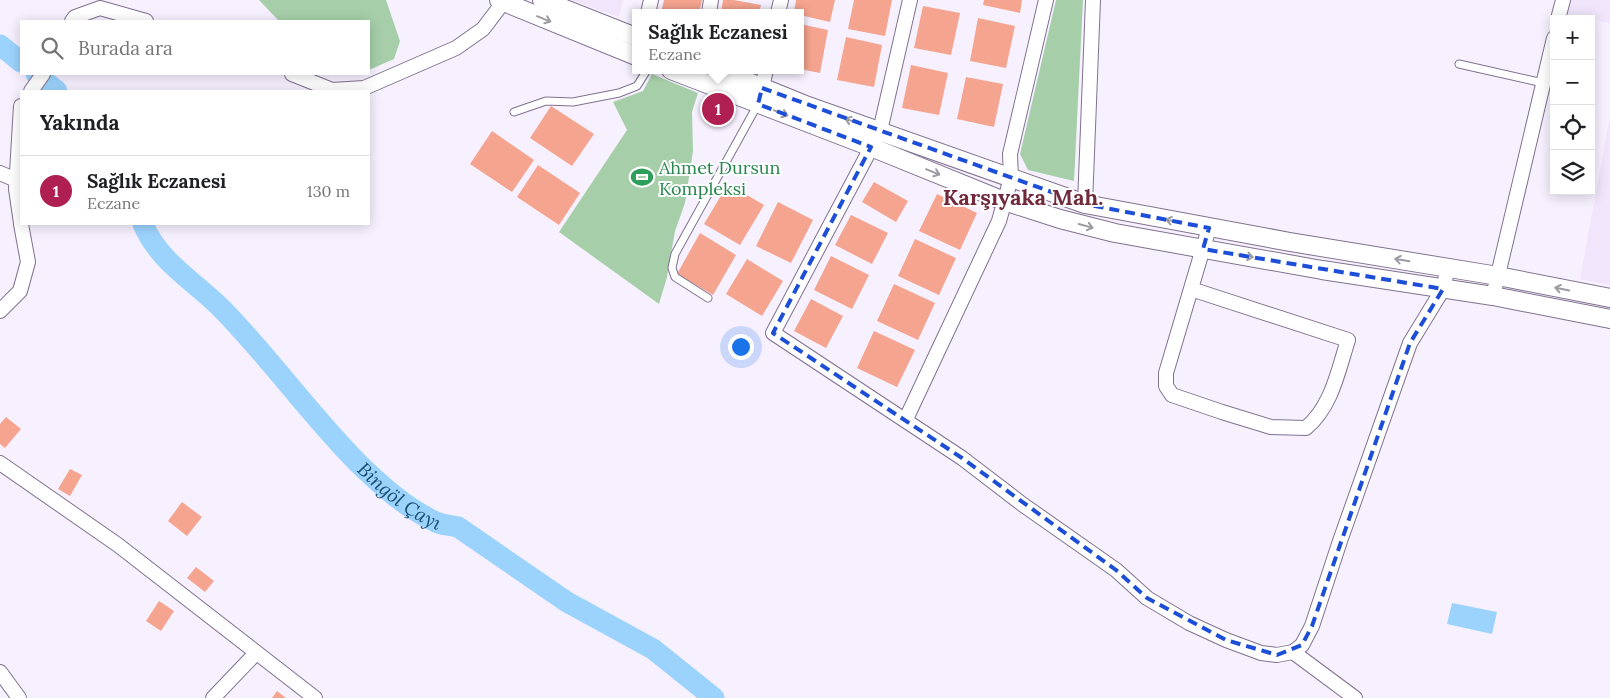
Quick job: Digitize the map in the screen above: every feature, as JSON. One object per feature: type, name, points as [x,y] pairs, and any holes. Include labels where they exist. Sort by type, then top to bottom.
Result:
[{"type":"street","points":[[542,0],[632,35]]},
{"type":"street","points":[[910,0],[880,131],[773,333],[906,419],[962,458],[1022,504],[1116,570],[1147,598],[1189,623],[1261,653],[1278,656],[1293,652],[1302,645],[1312,626],[1410,343],[1443,289],[1448,267]]},
{"type":"street","points":[[906,419],[998,221],[1011,178],[1010,154],[1046,0]]},
{"type":"street","points":[[1085,204],[1094,0]]},
{"type":"street","points":[[1559,15],[1563,0]]},
{"type":"street","points":[[294,75],[332,90],[364,88],[456,48],[483,29],[503,1],[632,54]]},
{"type":"street","points":[[73,20],[75,17],[100,8],[142,20]]},
{"type":"street","points":[[1493,296],[1550,54]]},
{"type":"street","points":[[685,74],[880,131],[1085,204],[1209,228],[1448,267],[1610,298]]},
{"type":"street","points":[[725,74],[760,96],[871,147],[1004,201],[1060,219],[1115,233],[1493,296],[1610,319]]},
{"type":"street","points":[[760,96],[765,74]]},
{"type":"street","points":[[32,90],[42,75]]},
{"type":"street","points":[[20,122],[16,180],[20,216]]},
{"type":"street","points":[[0,173],[16,180]]},
{"type":"street","points":[[0,311],[20,291],[28,262],[21,225]]},
{"type":"street","points":[[1191,289],[1348,340],[1330,395],[1317,418],[1306,428],[1271,427],[1172,395],[1166,386],[1166,373],[1209,228]]},
{"type":"street","points":[[0,464],[118,545],[312,697]]},
{"type":"street","points":[[1293,652],[1354,698]]},
{"type":"street","points":[[212,698],[256,653]]},
{"type":"street","points":[[0,672],[19,698]]},
{"type":"lane","points":[[1459,64],[1543,83]]},
{"type":"lane","points":[[514,112],[546,101],[573,102],[620,93],[637,86],[644,74]]},
{"type":"lane","points":[[708,298],[676,278],[672,268],[675,254],[760,96]]},
{"type":"highlighted area","points":[[762,88],[1085,204],[1209,228],[1203,249],[1443,289],[1410,343],[1312,626],[1302,645],[1277,655],[1226,640],[1147,598],[1116,570],[962,458],[773,333],[871,147],[758,104]]},
{"type":"shaded area","points":[[571,0],[623,0],[619,17]]},
{"type":"shaded area","points":[[1559,0],[1610,0],[1610,23],[1595,20],[1595,15],[1556,13]]},
{"type":"shaded area","points":[[1610,116],[1610,285],[1580,279]]},
{"type":"green space","points":[[259,0],[386,0],[400,41],[394,59],[370,70],[370,20],[278,20]]},
{"type":"green space","points":[[1056,0],[1083,0],[1074,181],[1028,170],[1020,154]]},
{"type":"green space","name":"Ahmet Dursun Kompleksi","points":[[652,74],[698,93],[692,112],[693,151],[685,203],[675,231],[667,277],[659,304],[559,232],[627,130],[613,102],[643,91]]},
{"type":"water","points":[[1452,603],[1497,612],[1492,634],[1447,624]]},
{"type":"building","points":[[664,0],[702,0],[700,9],[662,9]]},
{"type":"building","points":[[723,0],[761,5],[760,9],[722,9]]},
{"type":"building","points":[[796,0],[835,0],[830,22],[804,16],[804,9],[795,9]]},
{"type":"building","points":[[854,0],[892,0],[885,36],[848,29]]},
{"type":"building","points":[[984,0],[1022,0],[1020,13],[983,5]]},
{"type":"building","points":[[923,6],[960,13],[951,55],[914,48]]},
{"type":"building","points":[[978,18],[1015,26],[1006,68],[970,61]]},
{"type":"building","points":[[804,25],[828,30],[820,73],[804,70]]},
{"type":"building","points":[[846,37],[882,45],[874,87],[837,80]]},
{"type":"building","points":[[911,65],[948,73],[939,115],[902,108]]},
{"type":"building","points":[[966,77],[1003,84],[994,127],[957,119]]},
{"type":"building","points":[[551,106],[594,134],[572,166],[530,138]]},
{"type":"building","points":[[492,131],[534,160],[512,192],[470,164]]},
{"type":"building","points":[[538,165],[580,193],[559,225],[517,197]]},
{"type":"building","points":[[874,182],[908,201],[896,222],[862,202]]},
{"type":"building","points":[[728,184],[764,205],[740,245],[704,224]]},
{"type":"building","points":[[937,194],[977,213],[960,250],[919,231]]},
{"type":"building","points":[[778,202],[813,220],[791,263],[756,246]]},
{"type":"building","points":[[851,215],[888,233],[872,264],[835,245]]},
{"type":"building","points":[[700,233],[736,255],[713,295],[677,274]]},
{"type":"building","points":[[915,239],[956,258],[939,295],[898,276]]},
{"type":"building","points":[[831,256],[869,275],[852,309],[814,290]]},
{"type":"building","points":[[747,259],[783,281],[762,316],[726,294]]},
{"type":"building","points":[[894,284],[935,303],[918,340],[877,321]]},
{"type":"building","points":[[811,299],[843,316],[826,348],[794,331]]},
{"type":"building","points":[[874,331],[915,350],[897,387],[857,368]]},
{"type":"building","points":[[6,417],[21,429],[5,448],[0,444],[0,424]]},
{"type":"building","points":[[70,469],[82,475],[70,496],[58,489]]},
{"type":"building","points":[[182,502],[202,517],[187,536],[168,521]]},
{"type":"building","points":[[196,567],[214,581],[205,592],[187,578]]},
{"type":"building","points":[[159,601],[174,611],[161,631],[146,621]]},
{"type":"building","points":[[277,691],[286,698],[272,698]]},
{"type":"waterway","name":"Bingöl Çayı","points":[[0,45],[20,61]]},
{"type":"waterway","name":"Bingöl Çayı","points":[[37,75],[56,90]]},
{"type":"waterway","name":"Bingöl Çayı","points":[[144,225],[158,249],[168,260],[222,309],[342,446],[386,489],[405,504],[438,523],[458,527],[567,602],[653,649],[714,698]]},
{"type":"place","name":"Sağlık Eczanesi","points":[[718,109]]},
{"type":"place","name":"Ahmet Dursun Kompleksi","points":[[642,177]]},
{"type":"district","name":"Karşıyaka Mah.","points":[[1023,197]]}]
